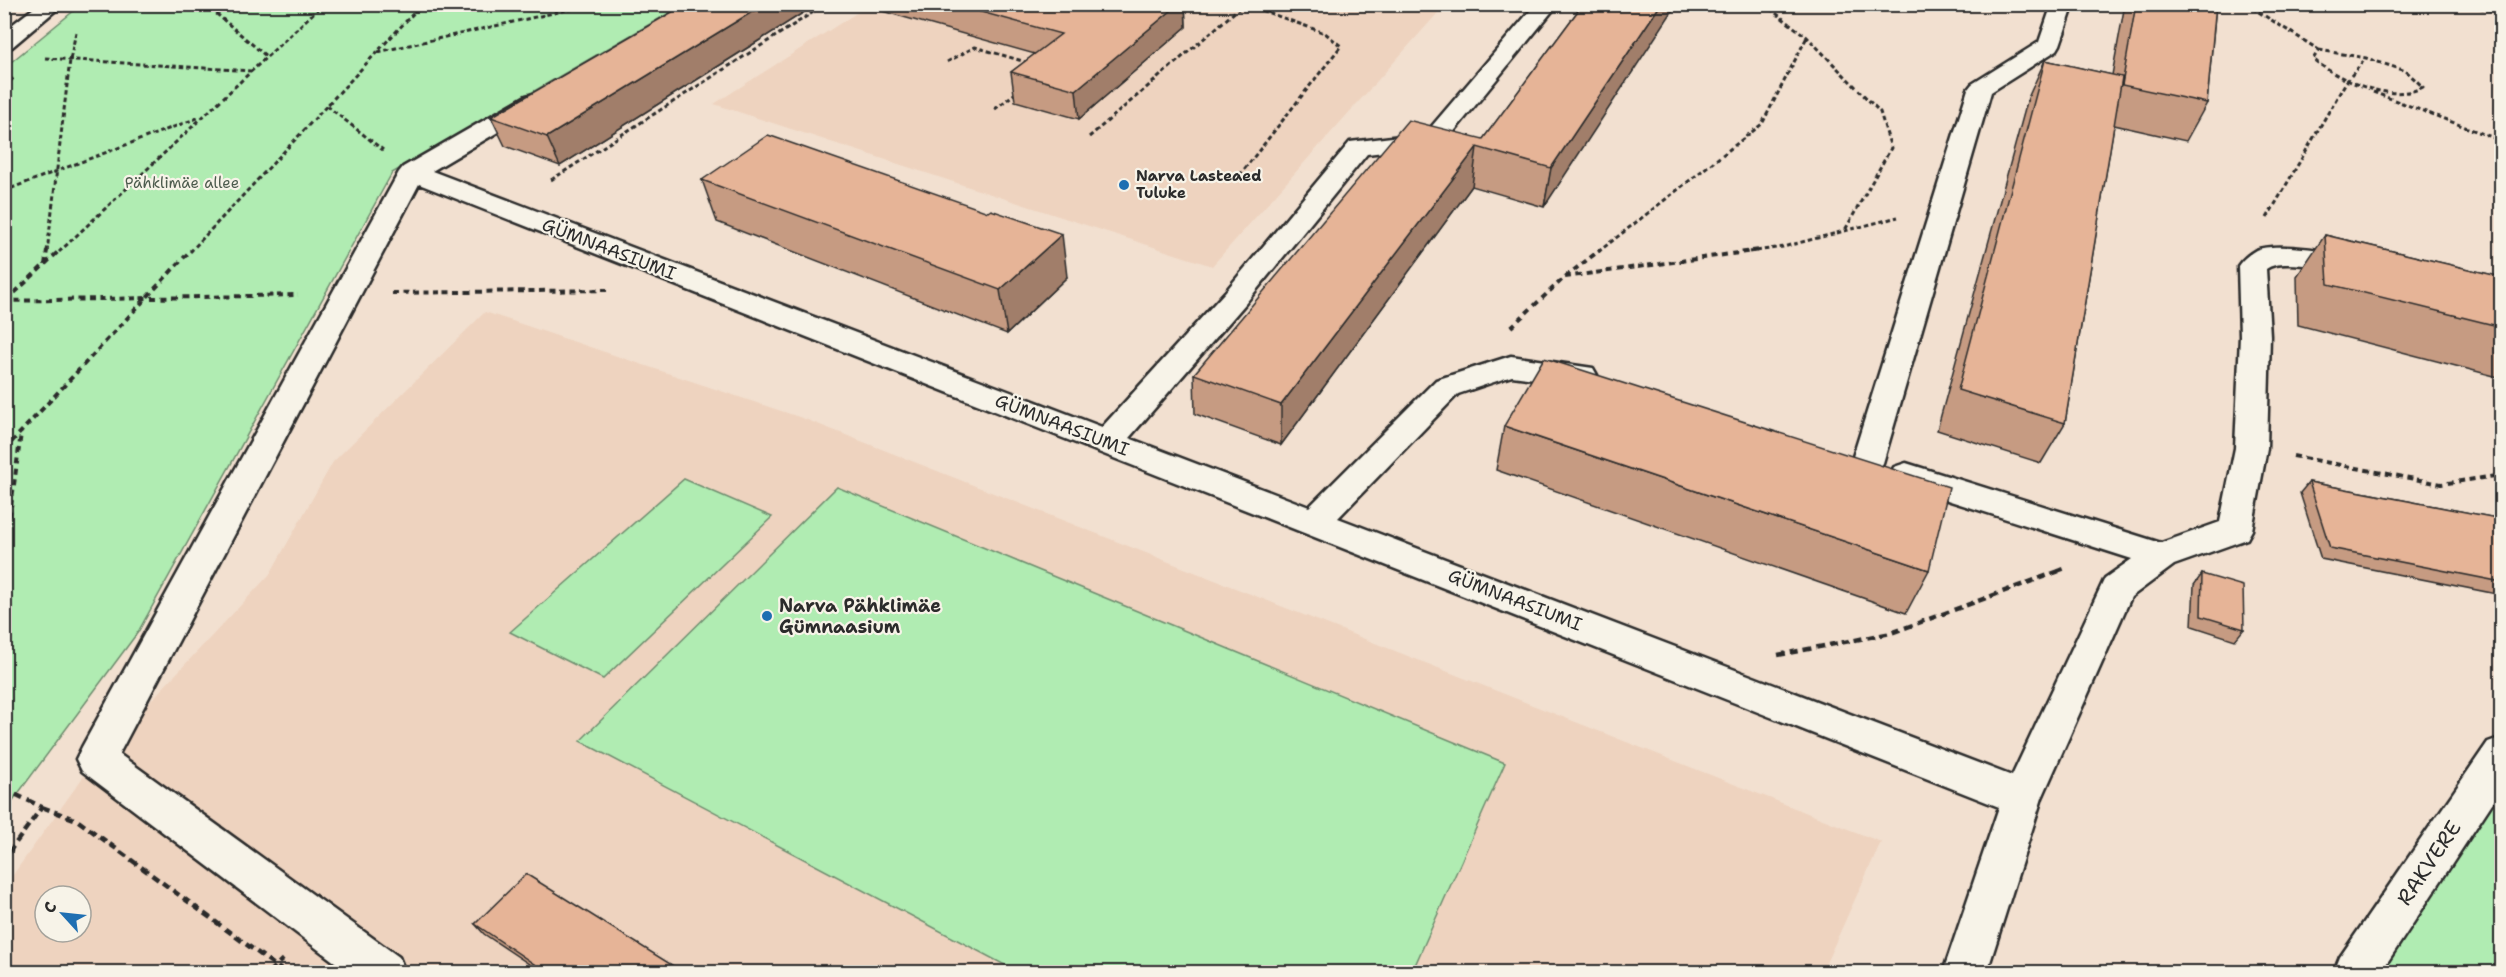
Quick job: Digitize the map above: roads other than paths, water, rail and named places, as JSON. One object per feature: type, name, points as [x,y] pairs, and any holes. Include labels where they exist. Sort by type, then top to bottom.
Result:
[{"type":"street","points":[[4,42],[53,4]]},
{"type":"street","points":[[1107,442],[1235,298],[1359,147],[1434,140],[1548,4]]},
{"type":"street","points":[[2063,4],[2049,45],[1980,88],[1945,204],[1856,459],[2162,556]]},
{"type":"street","points":[[384,972],[96,759],[412,172],[559,86]]},
{"type":"street","name":"GÜMNAASIUMI","points":[[412,172],[2022,798]]},
{"type":"street","points":[[1965,972],[2022,798],[2117,588],[2162,556],[2235,530],[2251,448],[2255,336],[2252,266],[2266,256],[2316,258],[2386,269]]},
{"type":"street","points":[[1314,522],[1447,387],[1511,366],[1584,376],[1607,383]]},
{"type":"street","name":"RAKVERE","points":[[2356,972],[2502,754]]},
{"type":"place","name":"Narva Lasteaed Tuluke","points":[[1124,185]]},
{"type":"place","name":"Narva Pähklimäe Gümnaasium","points":[[767,616]]},
{"type":"park label","name":"Pähklimäe allee","points":[[182,183]]}]
